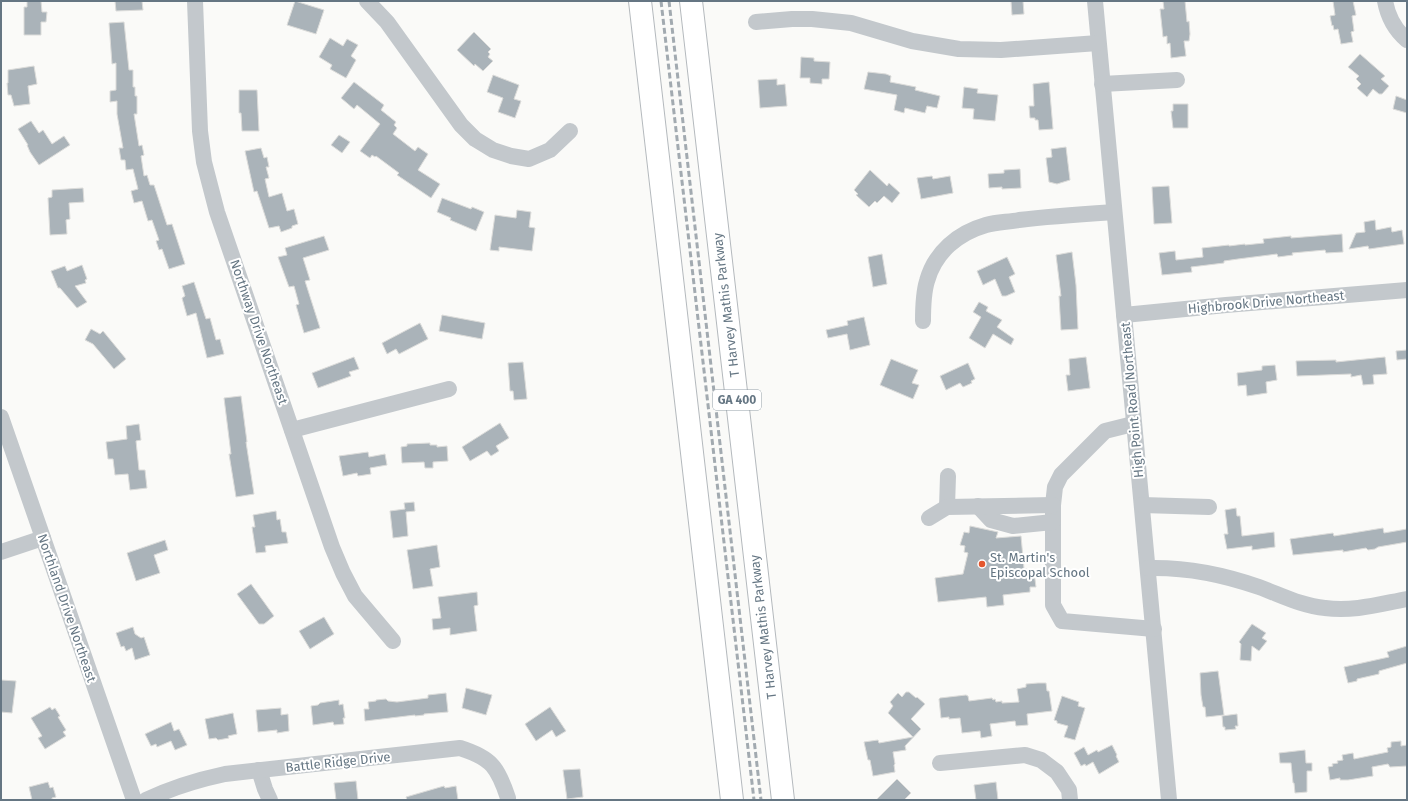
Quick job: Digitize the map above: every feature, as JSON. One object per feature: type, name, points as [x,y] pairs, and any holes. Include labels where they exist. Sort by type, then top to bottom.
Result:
[{"type":"highway","points":[[640,1],[732,800]]},
{"type":"highway","name":"T Harvey Mathis Parkway","points":[[690,1],[783,800]]},
{"type":"street","name":"Northway Drive Northeast","points":[[195,1],[200,131],[204,162],[217,212],[332,547],[355,596],[393,641]]},
{"type":"street","points":[[368,1],[387,22],[461,125],[475,139],[493,150],[511,156],[529,159],[550,150],[570,131]]},
{"type":"street","name":"High Point Road Northeast","points":[[1095,1],[1169,800]]},
{"type":"street","points":[[1385,1],[1390,18],[1395,28],[1407,40]]},
{"type":"street","points":[[756,22],[812,18],[851,23],[912,41],[959,49],[1001,50],[1098,43]]},
{"type":"street","points":[[1102,84],[1177,80]]},
{"type":"street","points":[[923,321],[924,295],[927,281],[933,266],[943,251],[963,234],[988,224],[1047,217],[1114,212]]},
{"type":"street","name":"Highbrook Drive Northeast","points":[[1124,315],[1407,290]]},
{"type":"street","points":[[292,430],[449,389]]},
{"type":"street","name":"Northland Drive Northeast","points":[[1,417],[6,446],[43,538],[134,800]]},
{"type":"street","points":[[1133,424],[1105,431],[1061,475],[1055,487],[1053,505],[1053,605],[1062,622],[1154,629]]},
{"type":"street","points":[[947,507],[948,476]]},
{"type":"street","points":[[1142,504],[1209,507]]},
{"type":"street","points":[[929,518],[947,507],[1053,505]]},
{"type":"street","points":[[978,506],[991,520],[1013,526],[1053,522]]},
{"type":"street","points":[[1,552],[43,538]]},
{"type":"street","points":[[1148,568],[1168,568],[1212,573],[1258,587],[1305,605],[1326,609],[1354,609],[1407,599]]},
{"type":"street","name":"Battle Ridge Drive","points":[[146,800],[165,791],[194,781],[225,774],[460,748],[477,753],[492,764],[501,777],[508,798]]},
{"type":"street","points":[[940,763],[1025,755],[1041,760],[1057,772],[1069,790],[1070,800]]},
{"type":"street","points":[[259,770],[270,800]]},
{"type":"building","points":[[27,1],[41,1],[42,12],[47,12],[46,22],[41,22],[41,35],[24,35],[24,7],[27,7]]},
{"type":"building","points":[[115,1],[142,1],[143,10],[116,11]]},
{"type":"building","points":[[295,1],[324,10],[316,34],[287,25]]},
{"type":"building","points":[[1011,1],[1023,1],[1024,14],[1012,15]]},
{"type":"building","points":[[1163,1],[1185,1],[1190,34],[1189,41],[1184,41],[1186,56],[1171,58],[1170,43],[1167,44],[1167,36],[1163,37],[1160,9],[1164,9]]},
{"type":"building","points":[[1333,1],[1353,1],[1356,15],[1352,16],[1354,31],[1351,32],[1353,42],[1341,44],[1338,29],[1334,30],[1333,25],[1332,26],[1330,16],[1335,15]]},
{"type":"building","points":[[124,22],[129,70],[133,70],[133,87],[135,87],[135,96],[137,96],[137,114],[134,114],[139,146],[142,145],[144,155],[141,156],[144,176],[147,175],[150,185],[154,185],[167,225],[172,224],[185,264],[169,269],[162,249],[159,250],[156,241],[159,240],[152,220],[148,221],[142,201],[134,203],[131,191],[138,189],[133,169],[126,170],[125,160],[121,160],[119,148],[123,148],[117,114],[117,101],[110,102],[110,91],[116,90],[116,63],[112,64],[109,23]]},
{"type":"building","points":[[474,32],[491,49],[488,52],[490,54],[488,57],[493,61],[483,71],[475,64],[474,66],[457,50]]},
{"type":"building","points":[[330,38],[343,46],[347,39],[358,45],[351,56],[356,60],[346,78],[330,69],[332,65],[319,57]]},
{"type":"building","points":[[1360,54],[1385,76],[1381,79],[1389,86],[1382,94],[1379,94],[1373,89],[1367,97],[1357,88],[1361,84],[1356,79],[1359,76],[1348,67]]},
{"type":"building","points":[[801,57],[814,58],[814,61],[830,62],[829,79],[822,79],[822,84],[810,83],[810,78],[800,78]]},
{"type":"building","points":[[34,66],[37,84],[28,86],[30,104],[14,106],[11,95],[8,95],[8,70]]},
{"type":"building","points":[[868,72],[886,74],[891,76],[890,82],[916,87],[915,90],[940,96],[937,108],[927,106],[925,113],[905,108],[904,113],[894,110],[897,95],[864,89]]},
{"type":"building","points":[[493,75],[519,85],[514,99],[521,101],[515,118],[498,112],[503,98],[487,92]]},
{"type":"building","points":[[777,79],[777,85],[785,84],[787,106],[760,108],[758,80]]},
{"type":"building","points":[[354,82],[384,105],[381,110],[396,122],[394,125],[397,128],[393,134],[415,151],[418,147],[428,154],[418,170],[440,184],[431,198],[397,175],[399,173],[376,156],[375,157],[372,155],[370,158],[360,151],[380,124],[357,105],[354,109],[341,98]]},
{"type":"building","points":[[1049,82],[1053,129],[1039,130],[1038,120],[1035,120],[1035,118],[1030,118],[1029,106],[1034,106],[1033,84]]},
{"type":"building","points":[[964,87],[978,89],[977,93],[998,95],[995,121],[973,119],[974,109],[962,108]]},
{"type":"building","points":[[239,90],[257,90],[259,131],[242,131],[241,113],[239,113]]},
{"type":"building","points":[[1396,96],[1407,100],[1407,113],[1393,109]]},
{"type":"building","points":[[1173,104],[1188,104],[1188,128],[1173,128],[1171,111],[1173,111]]},
{"type":"building","points":[[31,121],[39,133],[43,130],[52,144],[64,136],[70,145],[39,165],[30,152],[28,145],[18,129]]},
{"type":"building","points":[[339,135],[350,142],[342,153],[331,145]]},
{"type":"building","points":[[1066,147],[1070,180],[1057,184],[1049,182],[1046,158],[1052,157],[1051,149]]},
{"type":"building","points":[[261,148],[264,158],[267,157],[269,167],[266,167],[269,178],[265,179],[269,197],[282,193],[287,211],[294,209],[298,224],[281,232],[279,226],[269,228],[257,191],[254,192],[245,151]]},
{"type":"building","points":[[1020,169],[1021,188],[989,188],[988,174],[1004,173],[1004,170]]},
{"type":"building","points":[[870,170],[887,186],[889,183],[900,193],[892,203],[884,196],[877,203],[875,201],[869,207],[856,195],[858,194],[854,190]]},
{"type":"building","points":[[932,176],[933,179],[950,176],[953,193],[921,199],[917,178]]},
{"type":"building","points":[[1169,186],[1172,223],[1154,224],[1152,187]]},
{"type":"building","points":[[83,188],[84,202],[69,203],[70,219],[66,220],[67,234],[50,235],[48,198],[52,197],[52,190]]},
{"type":"building","points":[[442,198],[471,209],[472,207],[484,212],[476,231],[450,220],[451,218],[437,212]]},
{"type":"building","points":[[517,210],[531,212],[529,227],[535,228],[532,251],[499,247],[499,251],[490,250],[495,215],[516,218]]},
{"type":"building","points":[[1375,220],[1376,230],[1391,227],[1392,232],[1402,230],[1404,244],[1369,249],[1368,246],[1349,249],[1356,233],[1365,232],[1364,222]]},
{"type":"building","points":[[1342,234],[1343,252],[1326,253],[1325,250],[1292,253],[1293,255],[1278,257],[1277,254],[1191,267],[1192,272],[1162,275],[1159,253],[1175,251],[1176,260],[1203,257],[1202,248],[1264,243],[1263,239],[1291,236],[1291,238]]},
{"type":"building","points":[[324,236],[329,250],[303,258],[310,280],[305,281],[320,328],[304,333],[296,305],[299,304],[294,286],[289,287],[278,257],[287,255],[285,248]]},
{"type":"building","points":[[1072,252],[1076,285],[1078,329],[1061,330],[1059,296],[1061,296],[1056,255]]},
{"type":"building","points":[[882,254],[887,284],[873,287],[868,257]]},
{"type":"building","points":[[1007,257],[1015,274],[1009,277],[1015,292],[1002,296],[995,279],[983,285],[977,271]]},
{"type":"building","points":[[82,265],[87,279],[85,280],[86,283],[75,286],[87,302],[77,308],[60,288],[58,288],[51,271],[65,266],[67,271]]},
{"type":"building","points":[[194,282],[206,319],[210,318],[216,340],[220,339],[224,354],[207,358],[196,313],[187,316],[182,298],[185,296],[182,286]]},
{"type":"building","points":[[979,302],[988,307],[986,311],[1002,320],[997,327],[1014,339],[1011,345],[993,334],[985,348],[969,338],[981,317],[973,312]]},
{"type":"building","points":[[442,315],[485,323],[482,339],[439,331]]},
{"type":"building","points":[[864,317],[870,345],[850,350],[847,334],[828,338],[826,330],[848,325],[847,321]]},
{"type":"building","points":[[420,323],[428,339],[399,354],[396,349],[387,354],[382,343]]},
{"type":"building","points":[[91,329],[100,334],[103,331],[126,359],[114,369],[93,344],[85,340]]},
{"type":"building","points":[[1407,350],[1407,359],[1397,360],[1396,351]]},
{"type":"building","points":[[354,357],[359,369],[349,372],[351,376],[318,388],[312,373]]},
{"type":"building","points":[[1086,357],[1090,388],[1068,391],[1066,375],[1070,375],[1069,359]]},
{"type":"building","points":[[1385,357],[1387,374],[1373,375],[1374,384],[1363,385],[1361,375],[1351,377],[1351,374],[1297,376],[1296,361],[1336,360],[1336,362]]},
{"type":"building","points":[[891,359],[918,370],[912,383],[919,385],[913,399],[880,385]]},
{"type":"building","points":[[523,362],[527,399],[514,400],[513,391],[510,391],[508,363]]},
{"type":"building","points":[[968,363],[975,379],[971,381],[972,383],[963,387],[960,383],[946,390],[940,376]]},
{"type":"building","points":[[1275,365],[1277,380],[1266,382],[1267,393],[1247,396],[1246,385],[1238,386],[1237,373],[1262,370],[1262,366]]},
{"type":"building","points":[[241,396],[254,494],[236,497],[229,454],[231,454],[224,398]]},
{"type":"building","points":[[500,423],[509,438],[496,446],[499,451],[491,456],[487,451],[470,461],[462,447]]},
{"type":"building","points":[[139,424],[141,440],[136,441],[139,470],[145,470],[147,488],[130,490],[128,474],[115,475],[113,459],[108,459],[106,442],[127,439],[126,426]]},
{"type":"building","points":[[430,443],[430,445],[437,445],[437,447],[447,446],[448,461],[433,462],[433,468],[425,468],[424,462],[402,463],[401,447],[407,446],[407,444]]},
{"type":"building","points":[[368,452],[369,457],[385,454],[387,465],[370,468],[371,474],[358,476],[357,473],[343,476],[339,456]]},
{"type":"building","points":[[414,502],[415,511],[406,512],[408,536],[393,538],[390,511],[405,509],[404,503]]},
{"type":"building","points":[[1236,508],[1237,516],[1240,516],[1242,536],[1274,532],[1275,547],[1252,550],[1252,546],[1227,549],[1224,534],[1228,534],[1225,510]]},
{"type":"building","points":[[276,511],[277,520],[280,519],[282,532],[286,532],[288,543],[265,546],[266,552],[256,553],[252,527],[255,527],[253,515]]},
{"type":"building","name":"St. Martin's Episcopal School","points":[[970,526],[998,532],[996,538],[1021,536],[1024,569],[1027,569],[1028,573],[1034,572],[1036,587],[1030,587],[1030,592],[1003,595],[1004,605],[987,607],[986,597],[938,602],[935,578],[963,574],[968,553],[964,552],[965,546],[960,545],[964,532],[969,533]]},
{"type":"building","points":[[1383,528],[1384,533],[1407,529],[1407,542],[1368,550],[1366,548],[1343,552],[1343,550],[1293,555],[1290,539],[1333,533],[1334,536]]},
{"type":"building","points":[[165,540],[168,550],[154,555],[160,573],[136,581],[127,553]]},
{"type":"building","points":[[437,545],[440,567],[430,569],[433,586],[413,589],[407,550]]},
{"type":"building","points":[[251,584],[274,616],[264,624],[259,624],[237,594]]},
{"type":"building","points":[[477,592],[478,605],[474,606],[477,631],[450,635],[450,628],[433,630],[432,619],[441,618],[438,597]]},
{"type":"building","points":[[324,617],[334,634],[310,649],[299,631]]},
{"type":"building","points":[[1252,624],[1266,633],[1262,638],[1267,641],[1259,651],[1252,646],[1251,661],[1240,660],[1241,644],[1239,642]]},
{"type":"building","points":[[133,627],[135,634],[141,638],[144,637],[150,655],[135,660],[132,648],[126,651],[124,646],[121,647],[116,633]]},
{"type":"building","points":[[1407,646],[1407,663],[1379,671],[1379,674],[1357,679],[1357,681],[1348,683],[1344,667],[1389,657],[1387,652]]},
{"type":"building","points":[[1218,671],[1224,715],[1206,717],[1205,707],[1203,707],[1201,695],[1200,673]]},
{"type":"building","points":[[1,680],[16,681],[12,713],[1,712]]},
{"type":"building","points":[[1046,683],[1047,691],[1049,691],[1052,711],[1027,714],[1028,725],[1016,726],[1015,721],[990,724],[992,736],[981,738],[980,731],[962,733],[960,718],[941,718],[940,698],[966,695],[968,696],[969,701],[992,698],[993,700],[995,699],[996,702],[1002,701],[1002,703],[1019,702],[1017,689],[1026,687],[1026,684]]},
{"type":"building","points":[[466,688],[492,695],[486,715],[462,708]]},
{"type":"building","points":[[906,692],[909,692],[916,698],[917,697],[925,704],[911,719],[921,729],[905,746],[906,750],[893,752],[895,772],[873,776],[864,742],[878,740],[879,743],[913,737],[888,713],[893,706],[890,702],[898,693],[902,697]]},
{"type":"building","points":[[446,693],[448,712],[365,721],[364,709],[369,709],[368,702],[386,699],[388,701],[397,702],[428,698],[428,695]]},
{"type":"building","points":[[1062,696],[1079,702],[1078,706],[1085,708],[1075,740],[1064,737],[1068,726],[1057,723],[1057,721],[1054,720]]},
{"type":"building","points":[[339,700],[339,705],[343,704],[345,718],[343,718],[344,724],[334,725],[333,722],[313,725],[311,706]]},
{"type":"building","points":[[50,707],[52,710],[55,708],[60,716],[58,717],[66,730],[63,732],[66,736],[45,749],[38,738],[42,736],[31,718]]},
{"type":"building","points":[[550,707],[566,731],[556,737],[552,730],[536,741],[525,724]]},
{"type":"building","points":[[281,708],[281,715],[288,714],[289,731],[277,733],[277,730],[258,732],[256,710]]},
{"type":"building","points":[[233,713],[237,734],[228,736],[229,738],[218,740],[216,738],[209,739],[205,719]]},
{"type":"building","points":[[1237,714],[1238,726],[1235,726],[1236,729],[1225,730],[1225,727],[1223,727],[1222,716]]},
{"type":"building","points":[[171,722],[174,731],[179,729],[187,745],[175,750],[171,741],[157,747],[156,744],[151,746],[145,734]]},
{"type":"building","points":[[1401,741],[1401,746],[1407,745],[1407,766],[1390,767],[1388,764],[1372,767],[1373,776],[1348,780],[1340,780],[1340,778],[1330,780],[1328,767],[1333,766],[1332,764],[1338,763],[1337,761],[1343,760],[1342,755],[1353,753],[1354,759],[1388,752],[1387,748],[1391,747],[1391,742]]},
{"type":"building","points":[[1112,745],[1119,762],[1099,774],[1093,762],[1086,766],[1085,764],[1081,766],[1074,753],[1084,747],[1088,755]]},
{"type":"building","points":[[1305,750],[1306,763],[1312,763],[1312,771],[1307,771],[1307,792],[1295,793],[1291,763],[1280,763],[1279,753]]},
{"type":"building","points":[[580,769],[583,797],[567,799],[563,770]]},
{"type":"building","points":[[897,779],[911,793],[904,800],[876,800]]},
{"type":"building","points":[[356,781],[358,800],[336,800],[334,783]]},
{"type":"building","points":[[48,782],[50,788],[53,787],[56,797],[52,798],[52,800],[32,800],[29,787]]},
{"type":"building","points":[[996,782],[998,800],[976,800],[974,785]]},
{"type":"building","points":[[444,786],[445,788],[456,786],[458,800],[407,800],[406,797]]},
{"type":"railway","points":[[661,1],[754,800]]},
{"type":"railway","points":[[669,1],[761,800]]},
{"type":"place","name":"St. Martin's Episcopal School","points":[[982,564]]}]
